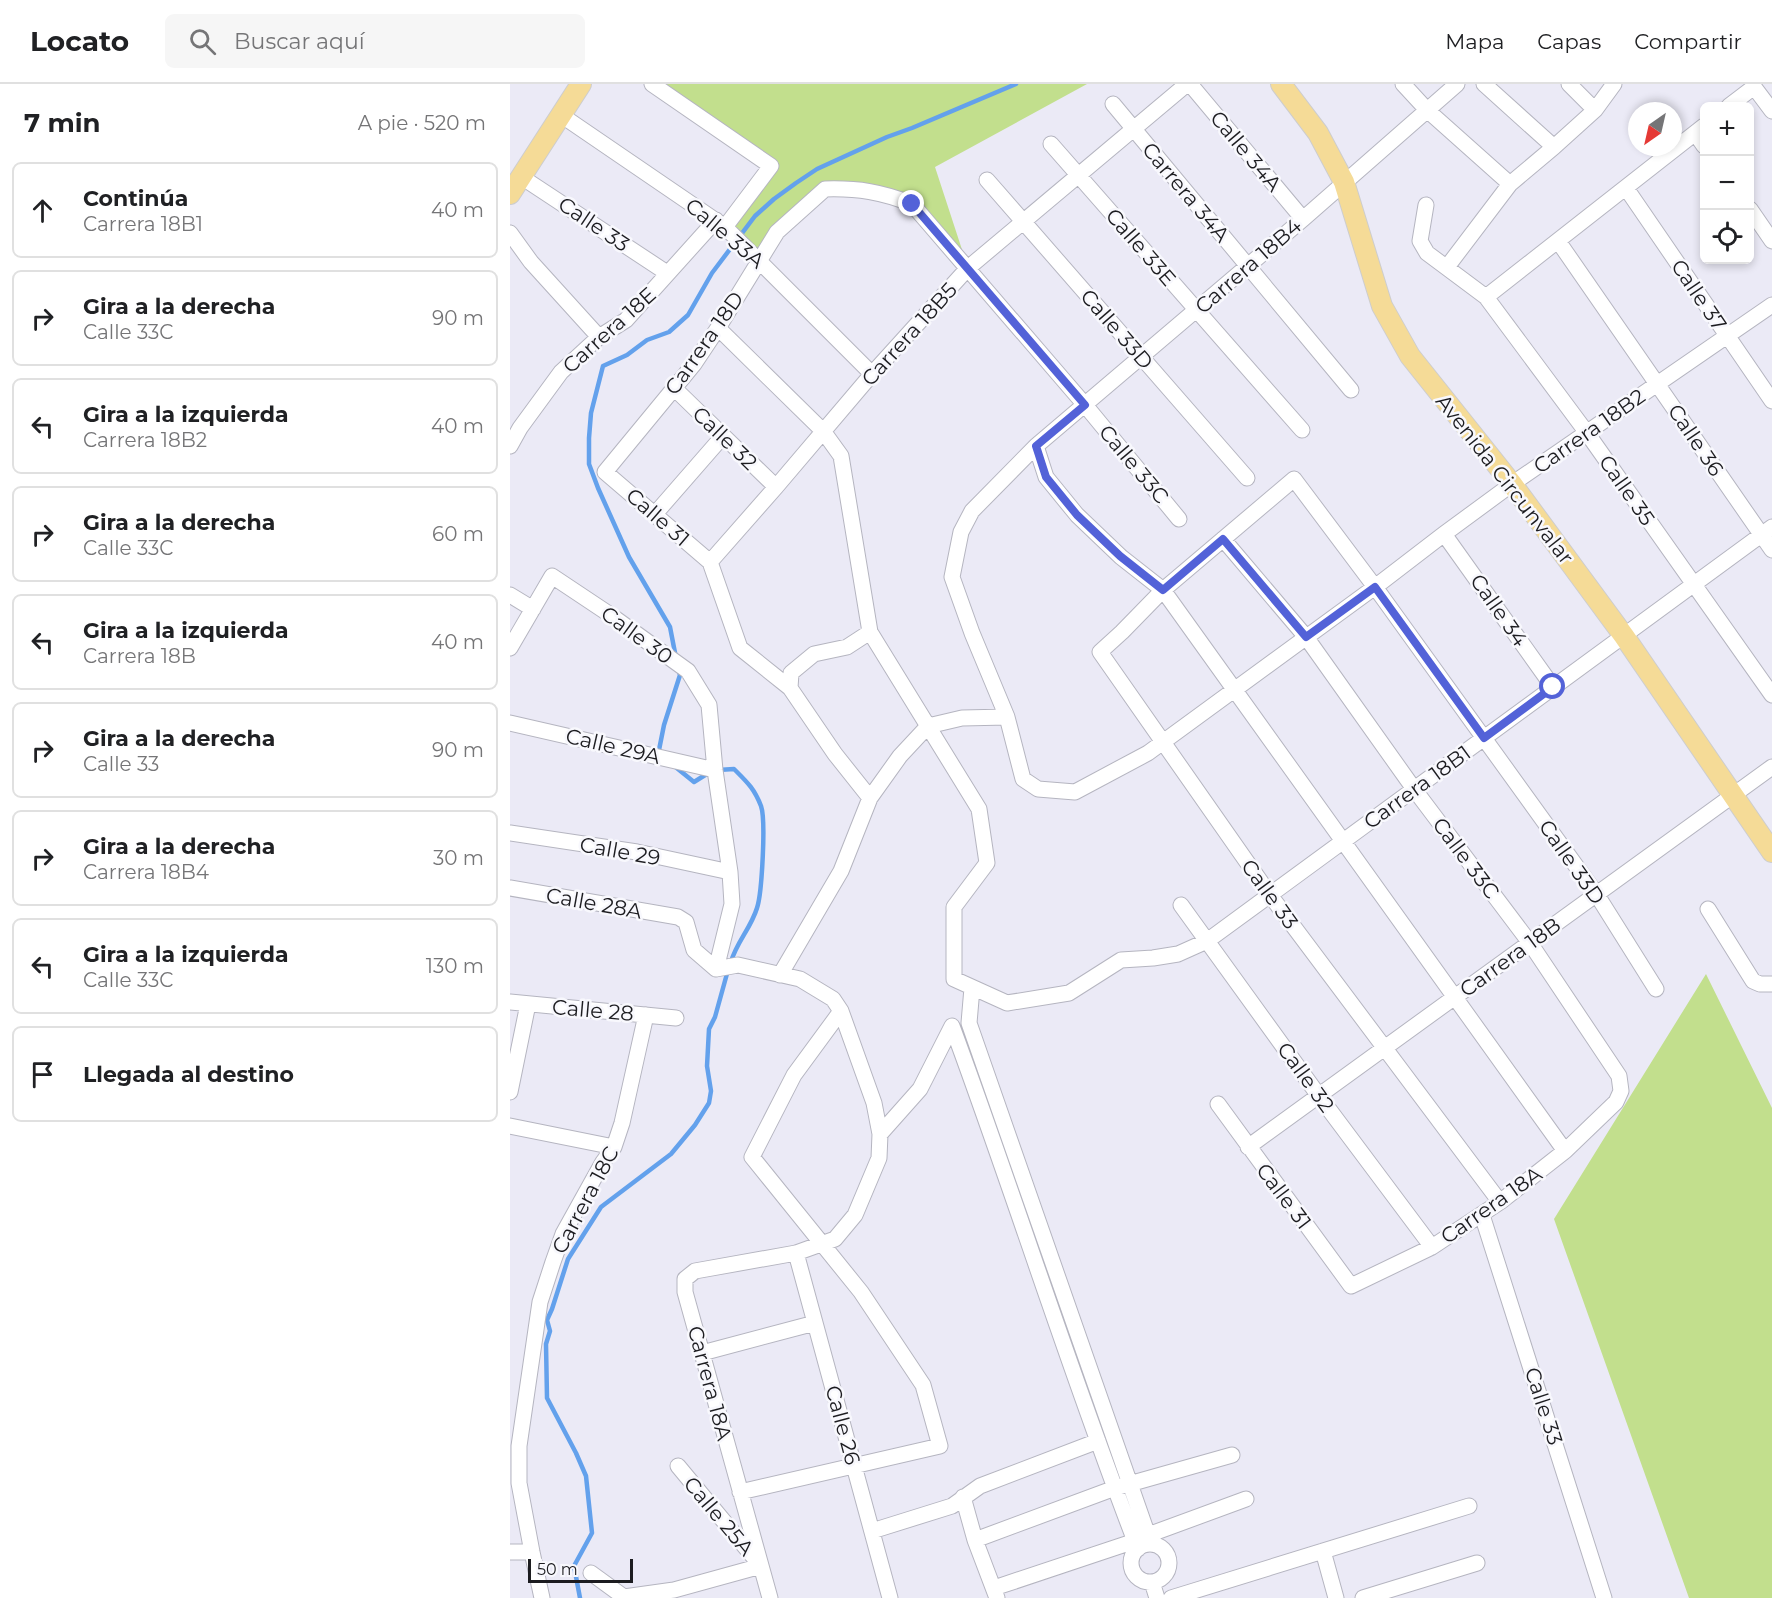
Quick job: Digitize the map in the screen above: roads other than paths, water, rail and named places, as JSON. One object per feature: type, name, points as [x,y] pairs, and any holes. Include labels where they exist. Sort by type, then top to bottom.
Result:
[{"type":"main road","points":[[510,194],[581,84]]},
{"type":"main road","name":"Avenida Circunvalar","points":[[1281,84],[1318,133],[1344,182],[1382,306],[1410,356],[1512,484],[1623,636],[1772,852]]},
{"type":"street","name":"Carrera 18E","points":[[510,446],[515,425],[561,372],[599,337],[626,320],[667,273],[720,223],[771,166],[652,84]]},
{"type":"street","name":"Carrera 18B5","points":[[710,562],[872,374],[968,268],[1189,84]]},
{"type":"street","name":"Calle 34A","points":[[1189,84],[1303,219]]},
{"type":"street","points":[[1403,84],[1427,110],[1510,184]]},
{"type":"street","name":"Carrera 18B4","points":[[1007,717],[972,633],[952,577],[961,532],[972,511],[1036,446],[1303,219],[1457,84]]},
{"type":"street","points":[[1484,84],[1554,147]]},
{"type":"street","points":[[1569,84],[1595,110]]},
{"type":"street","points":[[1447,267],[1510,184],[1595,110],[1614,84]]},
{"type":"street","points":[[1734,102],[1754,87],[1772,111]]},
{"type":"street","name":"Carrera 34A","points":[[1113,104],[1351,390]]},
{"type":"street","name":"Calle 33A","points":[[561,115],[720,223],[872,374]]},
{"type":"street","points":[[1486,297],[1700,129]]},
{"type":"street","name":"Calle 33E","points":[[1051,144],[1302,430]]},
{"type":"street","name":"Calle 33","points":[[520,176],[667,273]]},
{"type":"street","name":"Calle 33D","points":[[987,180],[1247,478]]},
{"type":"street","name":"Calle 33C","points":[[825,189],[852,188],[890,195],[912,204],[1085,405],[1179,519]]},
{"type":"street","name":"Calle 37","points":[[1626,188],[1772,401]]},
{"type":"street","name":"Carrera 18D","points":[[605,472],[694,364],[777,232],[825,189]]},
{"type":"street","name":"Calle 35","points":[[1426,205],[1420,241],[1427,253],[1486,297],[1587,433],[1772,695]]},
{"type":"street","points":[[1750,210],[1772,241]]},
{"type":"street","points":[[510,233],[531,262],[599,337]]},
{"type":"street","name":"Calle 36","points":[[1558,241],[1658,384],[1767,530],[1772,550]]},
{"type":"street","name":"Carrera 18B2","points":[[1007,717],[1023,779],[1038,789],[1075,792],[1148,753],[1512,484],[1772,305]]},
{"type":"street","points":[[718,328],[823,431],[841,456],[870,632],[979,809],[987,863],[954,907],[954,979],[972,988],[969,1023],[1122,1486],[1143,1542],[1164,1550],[1170,1563],[1158,1580],[1157,1598]]},
{"type":"street","name":"Calle 32","points":[[674,388],[776,487]]},
{"type":"street","points":[[655,514],[723,436]]},
{"type":"street","points":[[1036,446],[1046,477],[1077,515],[1120,556],[1163,590],[1565,1151]]},
{"type":"street","name":"Calle 31","points":[[605,472],[710,562]]},
{"type":"street","points":[[1163,590],[1294,479],[1484,738]]},
{"type":"street","name":"Carrera 18B1","points":[[972,988],[1007,1003],[1069,993],[1121,960],[1178,954],[1207,941],[1767,530]]},
{"type":"street","name":"Calle 34","points":[[1444,534],[1553,687]]},
{"type":"street","name":"Calle 33C","points":[[1223,539],[1306,637],[1414,789],[1530,943],[1619,1076],[1620,1091],[1616,1102]]},
{"type":"street","points":[[710,562],[741,648],[790,688],[835,754],[870,798]]},
{"type":"street","name":"Calle 30","points":[[533,609],[552,576],[688,671],[709,705],[715,770]]},
{"type":"street","name":"Calle 33","points":[[1163,590],[1100,652],[1270,895],[1500,1202]]},
{"type":"street","points":[[510,595],[533,609],[510,648]]},
{"type":"street","points":[[790,688],[790,672],[814,654],[847,647],[870,632]]},
{"type":"street","points":[[780,975],[841,871],[870,798],[900,756],[928,726],[962,718],[1007,717]]},
{"type":"street","name":"Calle 29A","points":[[510,723],[715,770]]},
{"type":"street","name":"Calle 33D","points":[[1484,738],[1596,895],[1656,989]]},
{"type":"street","name":"Carrera 18B","points":[[1248,1147],[1772,767]]},
{"type":"street","points":[[715,770],[730,872],[732,904],[716,969],[738,965],[800,979],[833,999],[841,1011],[874,1102],[880,1134],[879,1158],[855,1215],[835,1239],[796,1253]]},
{"type":"street","name":"Calle 29","points":[[510,833],[637,852],[730,872]]},
{"type":"street","name":"Calle 28A","points":[[510,888],[678,917],[686,922],[694,950],[716,969]]},
{"type":"street","name":"Calle 32","points":[[1181,905],[1319,1096],[1432,1246]]},
{"type":"street","points":[[1708,909],[1753,981],[1760,984],[1772,984]]},
{"type":"street","name":"Calle 28","points":[[510,1002],[676,1018]]},
{"type":"street","points":[[510,1092],[528,1004]]},
{"type":"street","points":[[740,1492],[940,1446],[923,1385],[861,1292],[752,1157],[794,1075],[841,1011]]},
{"type":"street","name":"Carrera 18C","points":[[542,1598],[519,1483],[515,1445],[540,1302],[563,1234],[603,1162],[614,1147],[622,1123],[646,1015]]},
{"type":"street","points":[[880,1134],[920,1089],[952,1026],[991,1130],[1098,1441],[1122,1486]]},
{"type":"street","name":"Carrera 18A","points":[[1352,1286],[1432,1246],[1482,1215],[1565,1151],[1616,1102]]},
{"type":"street","name":"Calle 31","points":[[1218,1104],[1352,1286]]},
{"type":"street","points":[[510,1126],[614,1147]]},
{"type":"street","name":"Calle 33","points":[[1482,1215],[1604,1598]]},
{"type":"street","name":"Carrera 18A","points":[[770,1598],[685,1292],[685,1279],[695,1271],[796,1253]]},
{"type":"street","name":"Calle 26","points":[[796,1253],[890,1598]]},
{"type":"street","points":[[702,1353],[815,1323]]},
{"type":"street","points":[[872,1531],[952,1506],[980,1486],[1098,1441]]},
{"type":"street","points":[[975,1540],[1122,1486],[1232,1455]]},
{"type":"street","name":"Calle 25A","points":[[678,1466],[761,1566]]},
{"type":"street","points":[[963,1497],[975,1540],[995,1593],[1143,1542],[1246,1499]]},
{"type":"street","points":[[1158,1580],[1171,1598],[1469,1506]]},
{"type":"street","points":[[1143,1542],[1132,1559],[1133,1570],[1140,1580],[1158,1580]]},
{"type":"street","points":[[1323,1551],[1336,1598]]},
{"type":"street","points":[[510,1552],[532,1552]]},
{"type":"street","points":[[1363,1598],[1478,1563]]},
{"type":"street","points":[[591,1573],[624,1597],[674,1590],[761,1566]]},
{"type":"waterway","points":[[676,658],[670,627],[629,557],[589,464],[591,413],[603,366],[627,355],[647,340],[669,332],[688,315],[712,273],[755,216],[796,183],[817,169],[887,137],[1016,84]]},
{"type":"waterway","points":[[661,752],[659,750],[664,725],[680,675],[678,669]]},
{"type":"waterway","points":[[673,765],[694,782],[710,772]]},
{"type":"waterway","points":[[718,770],[734,769],[753,790],[761,806],[763,826],[759,900],[731,962]]},
{"type":"waterway","points":[[580,1598],[574,1566],[592,1533],[586,1476],[547,1398],[546,1344],[550,1331],[547,1320],[568,1259],[601,1207],[671,1154],[695,1125],[709,1103],[711,1091],[707,1066],[709,1029],[715,1017],[728,970]]}]
